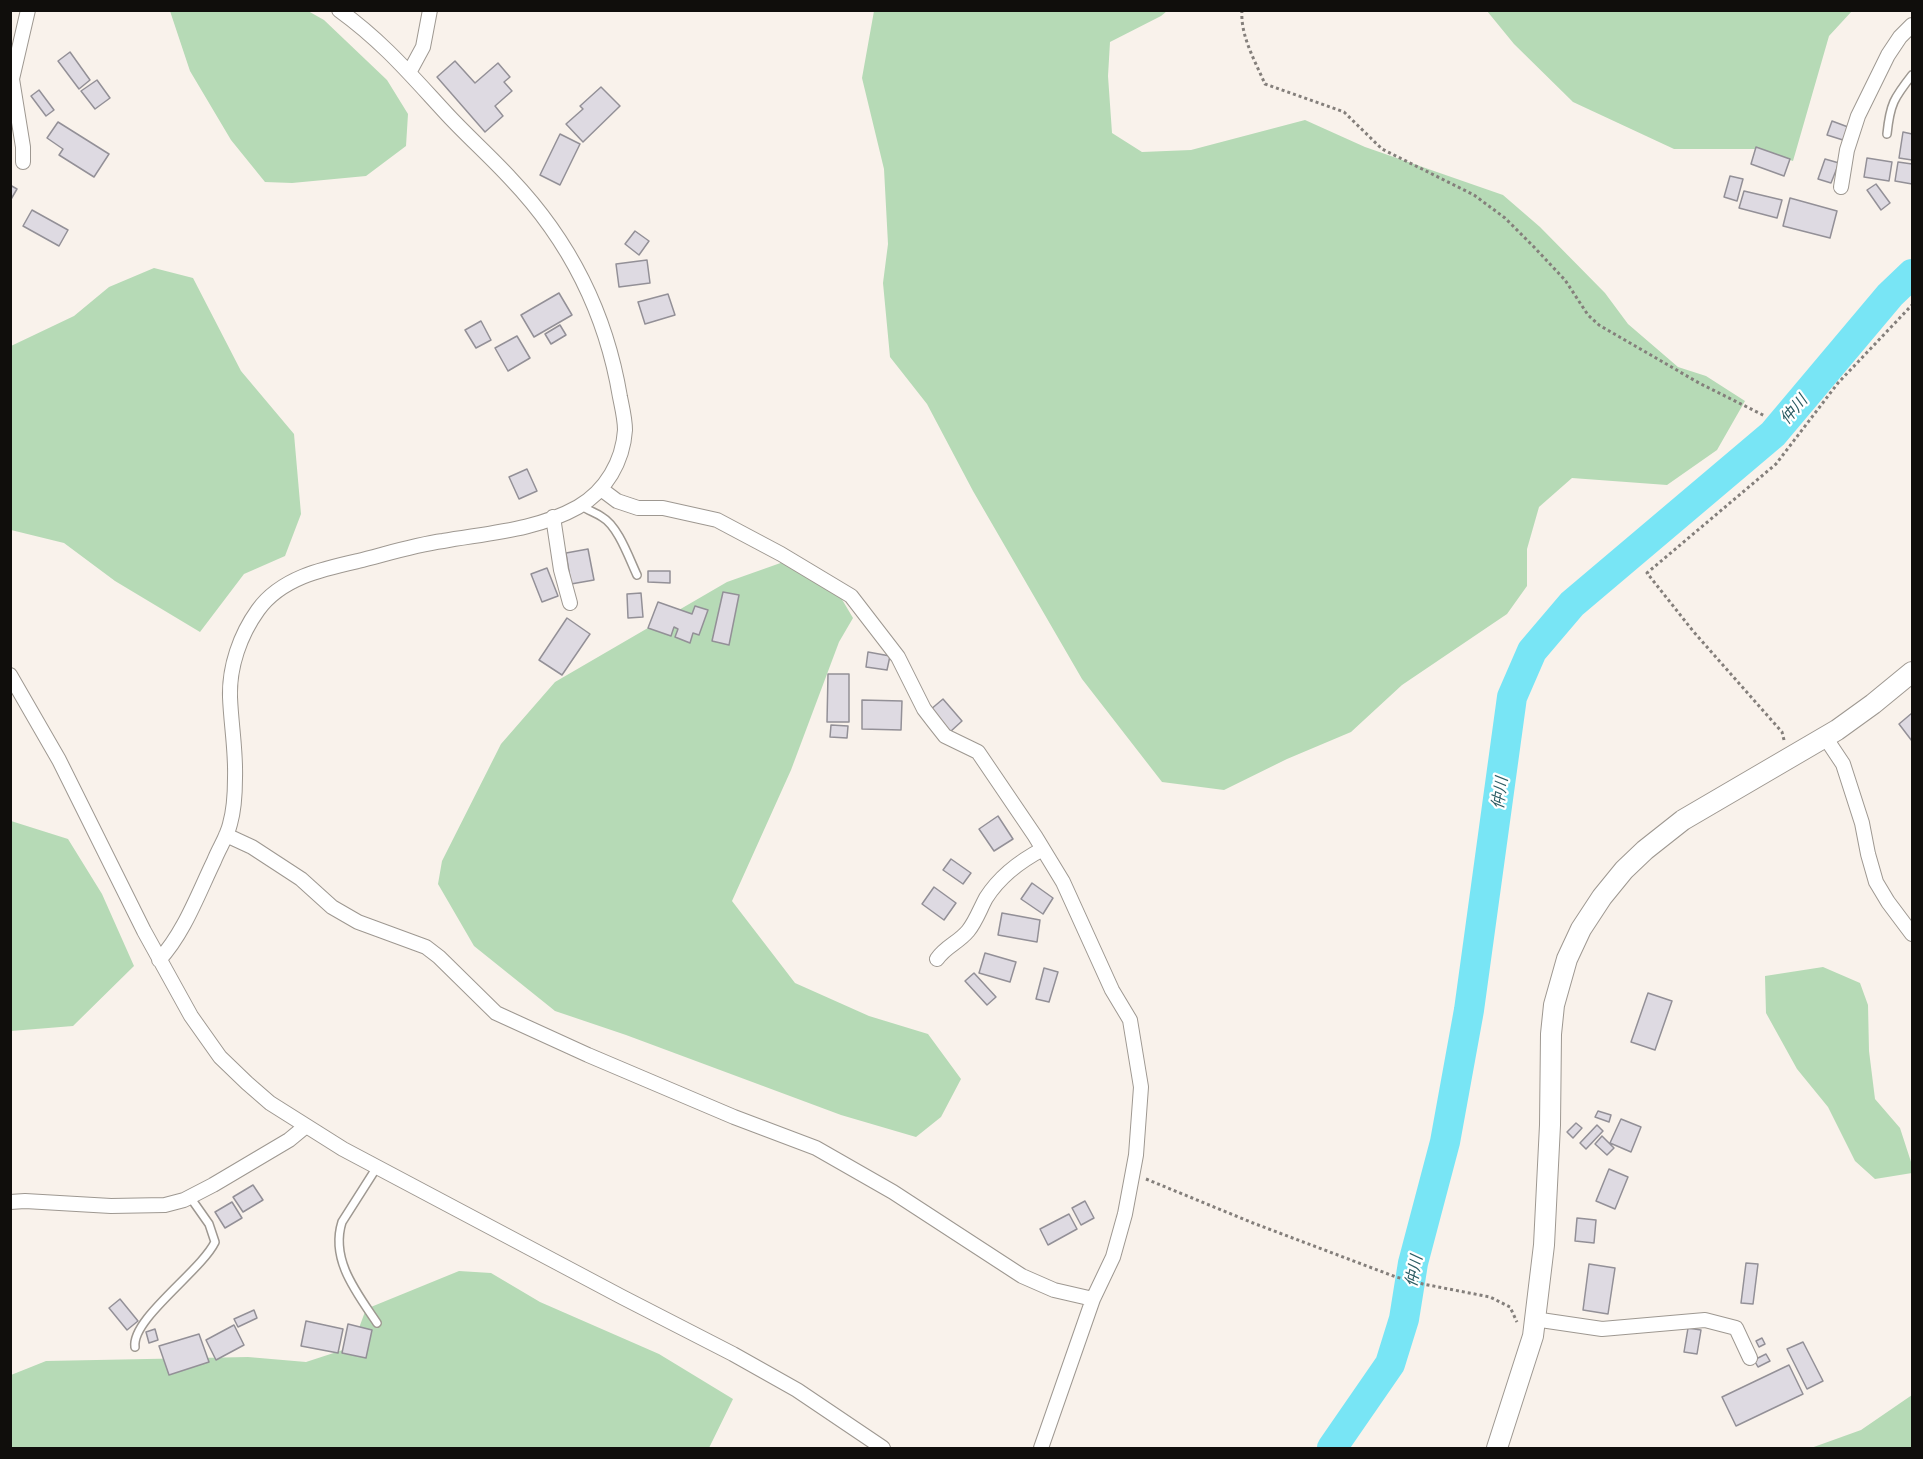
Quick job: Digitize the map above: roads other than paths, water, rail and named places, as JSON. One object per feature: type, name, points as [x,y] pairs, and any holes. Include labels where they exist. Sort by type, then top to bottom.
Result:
[{"type":"street","points":[[23,162],[23,147],[12,79],[28,10]]},
{"type":"street","points":[[159,960],[169,949],[192,908],[231,822],[236,780],[230,699],[231,681],[238,647],[257,610],[284,586],[312,572],[439,541],[515,531],[581,505],[601,489],[611,477],[619,458],[625,428],[614,364],[596,306],[578,267],[549,223],[513,180],[446,112],[410,71],[365,29],[339,10]]},
{"type":"street","points":[[410,71],[423,47],[430,10]]},
{"type":"street","points":[[1840,187],[1847,150],[1858,116],[1888,55],[1912,25]]},
{"type":"street","points":[[601,489],[616,501],[638,508],[663,508],[717,520],[781,554],[851,596],[898,657],[924,709],[945,736],[978,752],[1042,849],[1063,882],[1112,990],[1130,1020],[1141,1087],[1136,1155],[1125,1214],[1113,1257],[1093,1299],[1041,1449]]},
{"type":"street","points":[[553,517],[561,570],[570,603]]},
{"type":"street","points":[[1497,1449],[1533,1336],[1544,1245],[1551,1125],[1551,1034],[1554,1005],[1567,959],[1581,929],[1602,897],[1624,870],[1683,820],[1825,737],[1873,704],[1912,672]]},
{"type":"street","points":[[10,675],[59,760],[159,960],[191,1016],[220,1057],[270,1103],[377,1167],[797,1390],[883,1449]]},
{"type":"street","points":[[1825,737],[1842,764],[1862,823],[1876,882],[1888,903],[1912,934]]},
{"type":"street","points":[[226,835],[252,846],[301,879],[332,907],[358,922],[426,947],[496,1013],[588,1055],[735,1117],[816,1148],[893,1192],[1022,1276],[1054,1290],[1093,1299]]},
{"type":"street","points":[[937,959],[944,949],[967,932],[987,897],[1000,880],[1022,860],[1042,849]]},
{"type":"street","points":[[10,1202],[111,1206],[165,1205],[189,1197],[213,1185],[289,1140],[306,1126]]},
{"type":"street","points":[[1535,1314],[1602,1329],[1705,1320],[1736,1329],[1750,1358]]},
{"type":"lane","points":[[1887,134],[1889,111],[1893,100],[1912,75]]},
{"type":"lane","points":[[581,505],[590,512],[604,517],[615,531],[637,575]]},
{"type":"lane","points":[[377,1167],[342,1222],[339,1232],[339,1255],[356,1290],[377,1323]]},
{"type":"lane","points":[[135,1347],[135,1341],[144,1322],[199,1265],[214,1242],[209,1224],[189,1197]]},
{"type":"waterway","name":"仲川","points":[[1332,1448],[1390,1364],[1404,1319],[1413,1263],[1445,1142],[1469,1010],[1512,697],[1532,651],[1572,604],[1773,434],[1890,295],[1912,274]]}]
